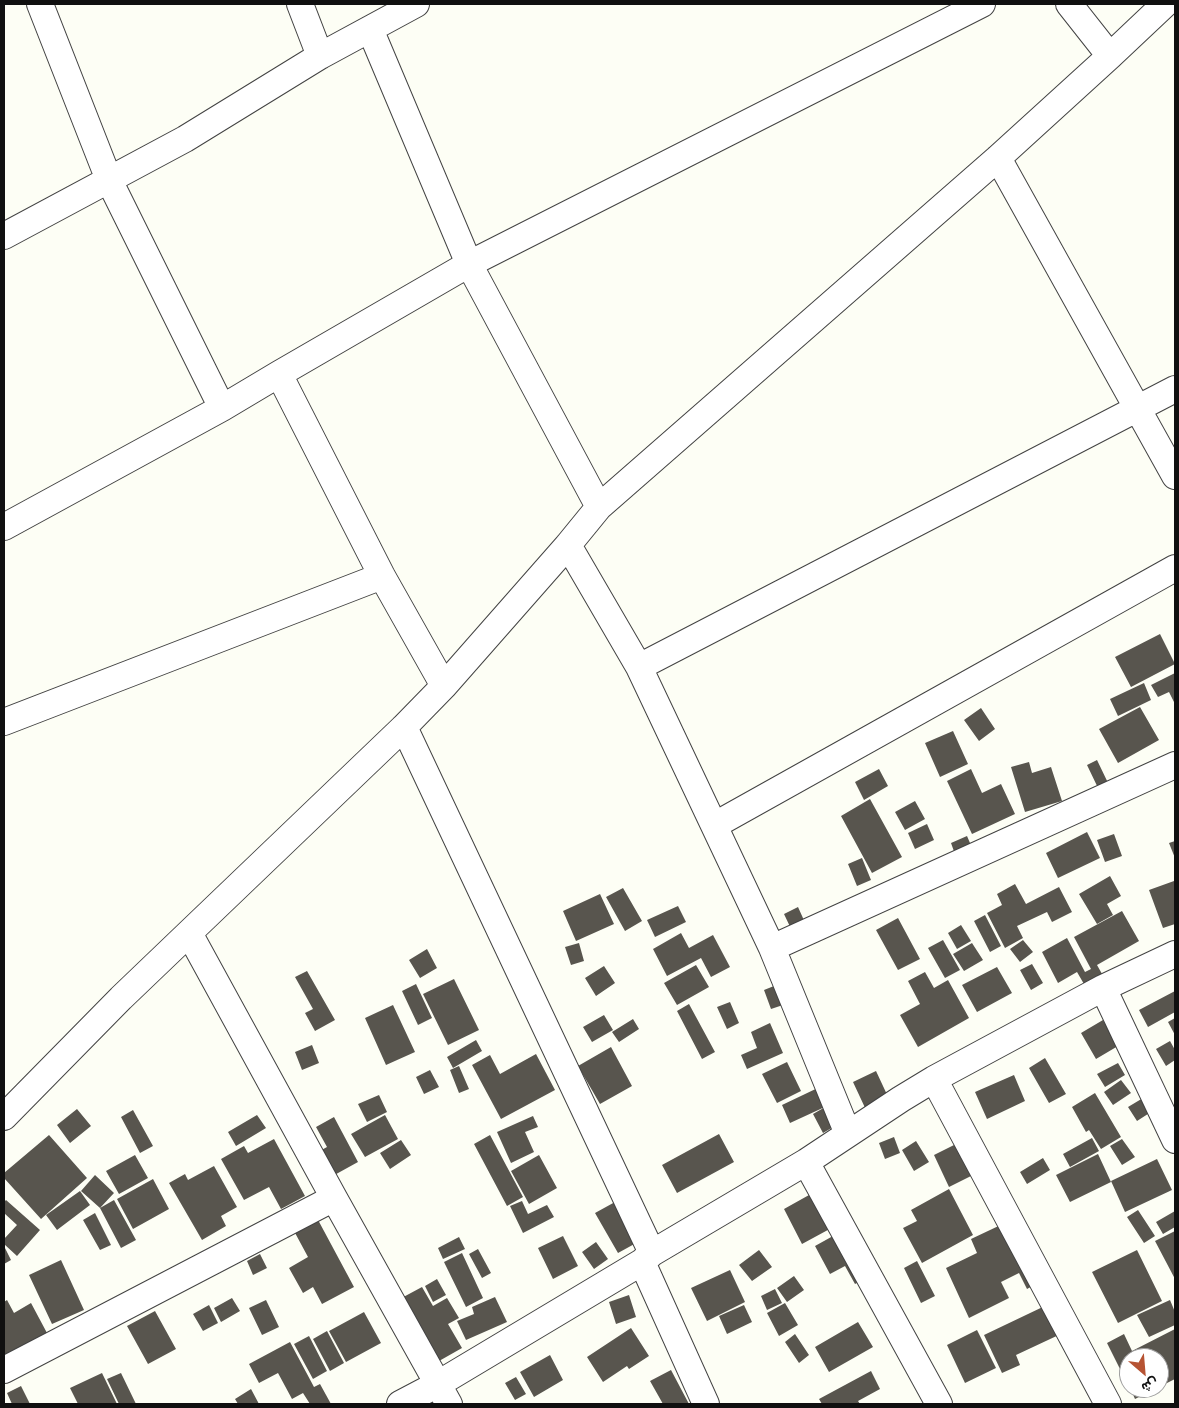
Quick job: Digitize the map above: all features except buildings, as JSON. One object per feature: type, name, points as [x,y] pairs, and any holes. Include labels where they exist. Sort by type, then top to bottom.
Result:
[{"type":"street","points":[[40,4],[109,180],[222,408]]},
{"type":"street","points":[[300,4],[320,56]]},
{"type":"street","points":[[4,236],[185,139],[320,56],[416,4]]},
{"type":"street","points":[[4,527],[222,408],[469,264],[982,4]]},
{"type":"street","points":[[1069,4],[1110,56]]},
{"type":"street","points":[[4,1117],[121,998],[404,727],[444,686],[599,507],[998,158],[1165,4]]},
{"type":"street","points":[[370,29],[469,264],[599,507]]},
{"type":"street","points":[[998,158],[1175,476]]},
{"type":"street","points":[[279,374],[382,576],[444,686]]},
{"type":"street","points":[[639,667],[1175,389]]},
{"type":"street","points":[[568,545],[639,667],[772,948],[848,1134]]},
{"type":"street","points":[[714,825],[1175,568]]},
{"type":"street","points":[[4,722],[382,576]]},
{"type":"street","points":[[404,727],[647,1257],[706,1404]]},
{"type":"street","points":[[772,948],[1175,765]]},
{"type":"street","points":[[189,933],[444,1394]]},
{"type":"street","points":[[400,1404],[444,1394],[647,1257],[806,1162],[934,1079],[1103,988],[1175,954]]},
{"type":"street","points":[[1103,988],[1175,1140]]},
{"type":"street","points":[[934,1079],[1108,1404]]},
{"type":"street","points":[[806,1162],[939,1404]]},
{"type":"street","points":[[4,1370],[334,1198]]}]
